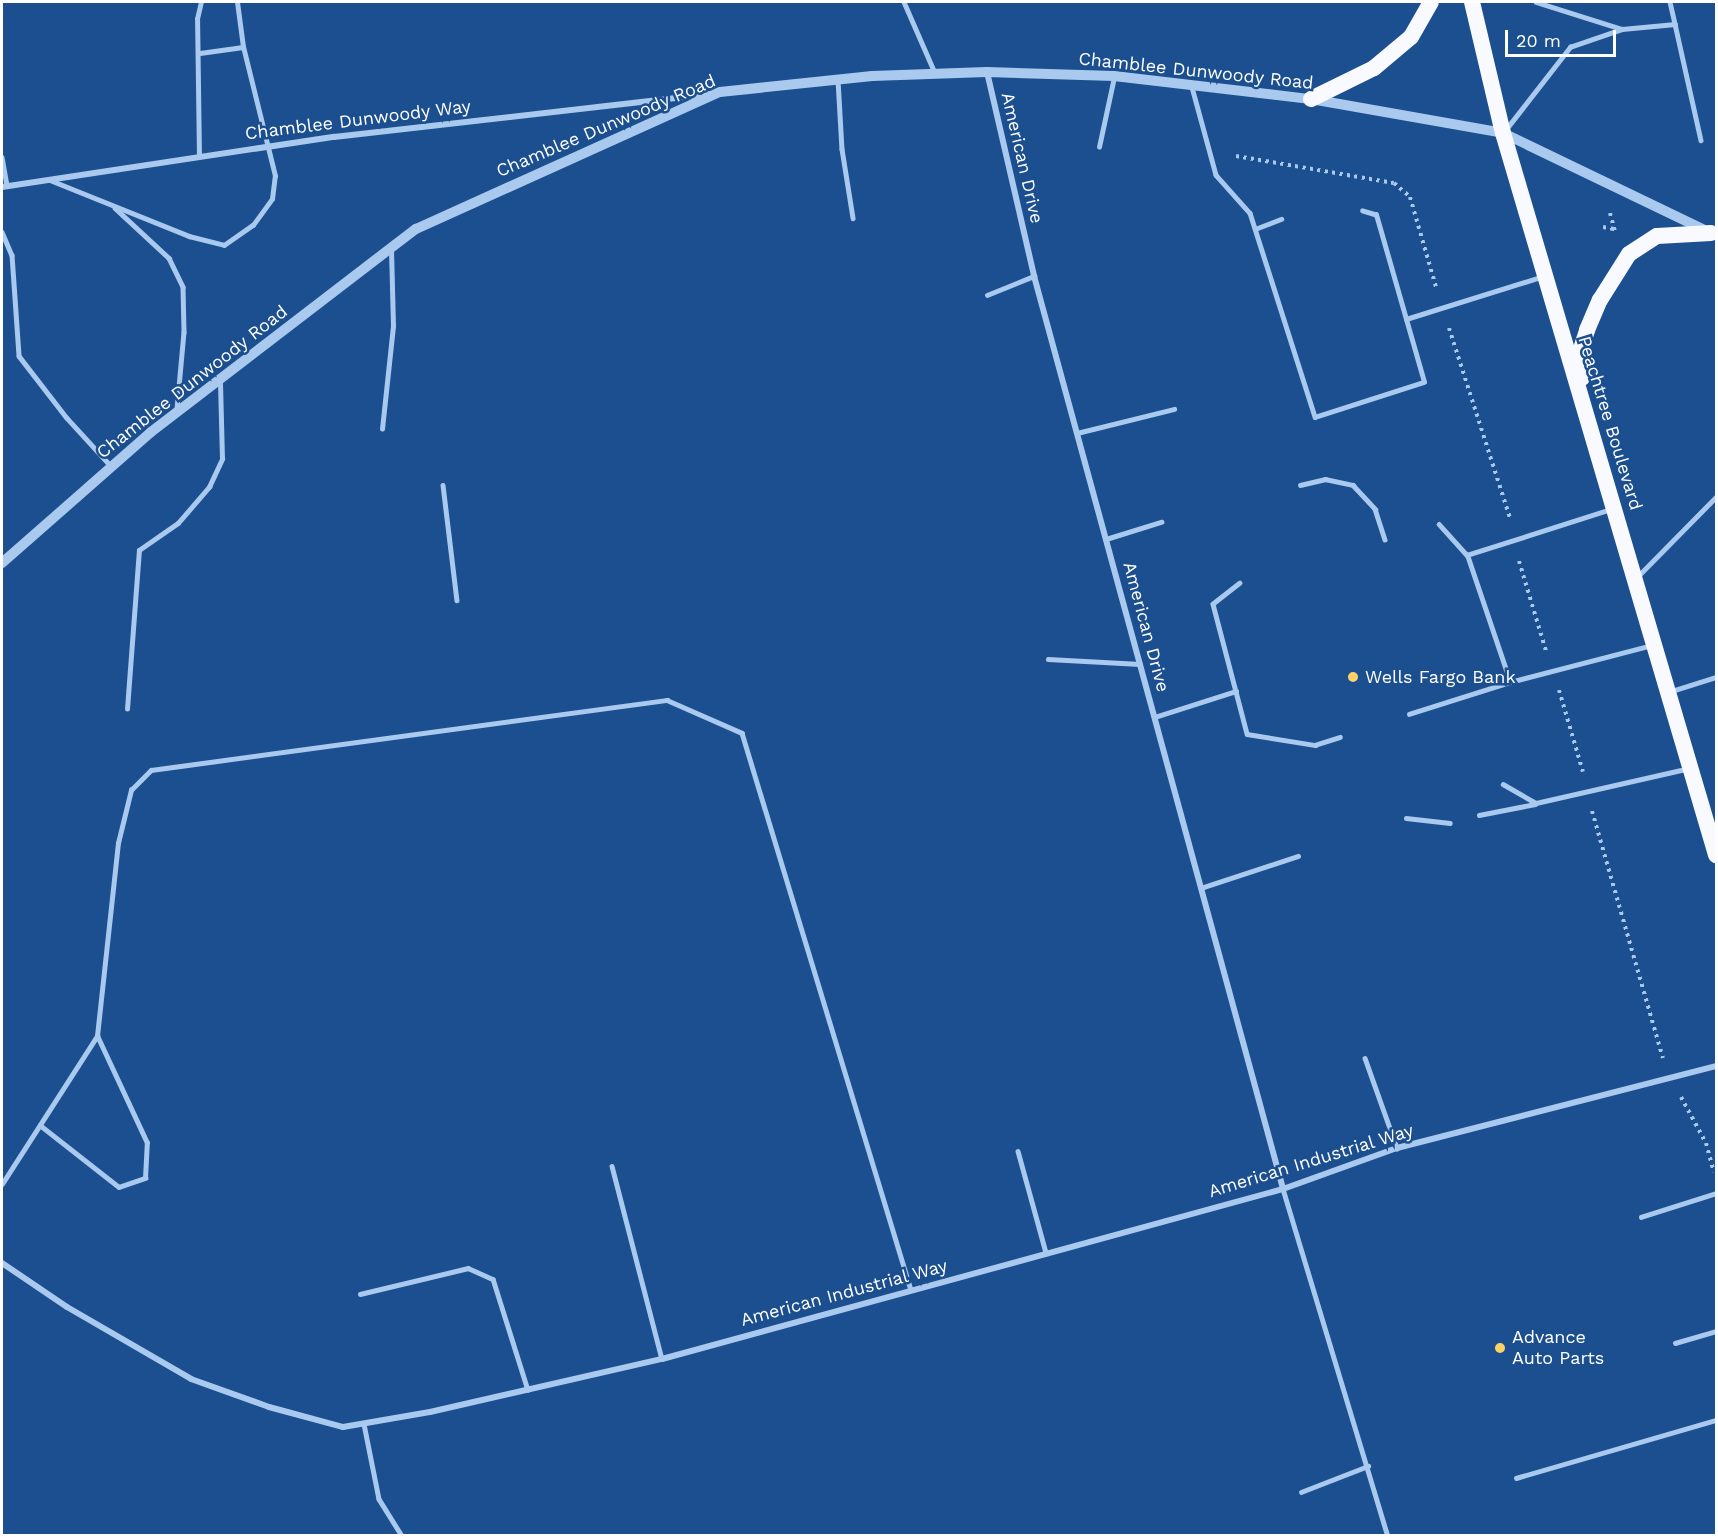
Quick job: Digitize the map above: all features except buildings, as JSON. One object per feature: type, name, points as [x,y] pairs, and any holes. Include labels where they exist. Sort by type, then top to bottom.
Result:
[{"type":"highway","points":[[1311,99],[1374,69],[1411,37],[1431,2]]},
{"type":"highway","name":"Peachtree Boulevard","points":[[1472,2],[1503,133],[1585,412],[1657,644],[1716,852]]},
{"type":"highway","points":[[1585,412],[1580,352],[1600,300],[1629,254],[1657,236],[1714,234]]},
{"type":"street","name":"Chamblee Dunwoody Road","points":[[2,563],[177,412],[416,229],[720,92],[838,80],[987,72],[1114,76],[1311,99],[1503,133],[1714,234]]},
{"type":"street","name":"American Drive","points":[[987,72],[1034,276],[1282,1189]]},
{"type":"street","name":"Chamblee Dunwoody Way","points":[[4,186],[267,147],[720,92]]},
{"type":"street","name":"American Industrial Way","points":[[2,1263],[67,1307],[191,1379],[269,1407],[332,1424],[364,1424],[662,1359],[1282,1189],[1397,1148],[1716,1066]]},
{"type":"lane","points":[[199,157],[200,53],[197,19],[201,2]]},
{"type":"lane","points":[[47,179],[189,236],[224,245],[252,225],[272,199],[275,176],[243,46],[237,2]]},
{"type":"lane","points":[[904,2],[935,74]]},
{"type":"lane","points":[[1536,2],[1622,29]]},
{"type":"lane","points":[[1670,2],[1701,140]]},
{"type":"lane","points":[[1503,133],[1570,47],[1622,29],[1676,24]]},
{"type":"lane","points":[[200,53],[243,46]]},
{"type":"lane","points":[[1099,147],[1114,76]]},
{"type":"lane","points":[[838,80],[842,149],[853,218]]},
{"type":"lane","points":[[1191,86],[1216,175],[1250,213],[1315,417],[1424,382],[1376,215],[1363,211]]},
{"type":"lane","points":[[2,157],[4,186]]},
{"type":"lane","points":[[113,206],[169,258],[183,287],[184,332],[177,412]]},
{"type":"lane","points":[[1255,230],[1281,219]]},
{"type":"lane","points":[[2,232],[12,255],[19,356],[67,418],[111,467]]},
{"type":"lane","points":[[382,429],[393,326],[390,248]]},
{"type":"lane","points":[[987,295],[1034,276]]},
{"type":"lane","points":[[1406,319],[1545,276]]},
{"type":"lane","points":[[127,709],[139,550],[178,523],[209,487],[222,459],[220,379]]},
{"type":"lane","points":[[1077,433],[1174,409]]},
{"type":"lane","points":[[1300,485],[1325,479],[1353,484],[1375,509],[1385,539]]},
{"type":"lane","points":[[443,485],[457,600]]},
{"type":"lane","points":[[1636,578],[1716,497]]},
{"type":"lane","points":[[1467,555],[1616,507]]},
{"type":"lane","points":[[1106,538],[1161,522]]},
{"type":"lane","points":[[1438,524],[1467,555],[1510,682]]},
{"type":"lane","points":[[1240,583],[1214,604],[1247,734],[1315,745],[1340,737]]},
{"type":"lane","points":[[1409,714],[1510,682],[1657,644]]},
{"type":"lane","points":[[1048,659],[1140,664]]},
{"type":"lane","points":[[1670,691],[1716,677]]},
{"type":"lane","points":[[1155,717],[1236,691]]},
{"type":"lane","points":[[2,1184],[97,1036],[118,843],[131,790],[151,770],[667,700],[741,733],[911,1290]]},
{"type":"lane","points":[[1479,815],[1692,768]]},
{"type":"lane","points":[[1503,784],[1536,803]]},
{"type":"lane","points":[[1406,818],[1450,823]]},
{"type":"lane","points":[[1202,888],[1298,856]]},
{"type":"lane","points":[[40,1125],[119,1187],[145,1178],[147,1143],[97,1036]]},
{"type":"lane","points":[[1365,1058],[1397,1148]]},
{"type":"lane","points":[[1018,1151],[1046,1253]]},
{"type":"lane","points":[[612,1166],[662,1359]]},
{"type":"lane","points":[[1282,1189],[1388,1536]]},
{"type":"lane","points":[[1641,1217],[1716,1193]]},
{"type":"lane","points":[[360,1294],[468,1268],[493,1279],[528,1390]]},
{"type":"lane","points":[[1675,1343],[1716,1331]]},
{"type":"lane","points":[[1516,1478],[1716,1420]]},
{"type":"lane","points":[[364,1424],[379,1499],[402,1536]]},
{"type":"lane","points":[[1300,1492],[1368,1466]]},
{"type":"path","points":[[1610,213],[1620,242]]},
{"type":"path","points":[[1603,227],[1614,229]]},
{"type":"path","points":[[1451,335],[1509,514]]},
{"type":"path","points":[[1520,562],[1544,645]]},
{"type":"path","points":[[1558,686],[1583,770]]},
{"type":"path","points":[[1593,812],[1660,1053]]},
{"type":"path","points":[[1683,1103],[1706,1143],[1712,1167]]},
{"type":"place","name":"Wells Fargo Bank","points":[[1353,677]]},
{"type":"place","name":"Advance Auto Parts","points":[[1500,1348]]}]
